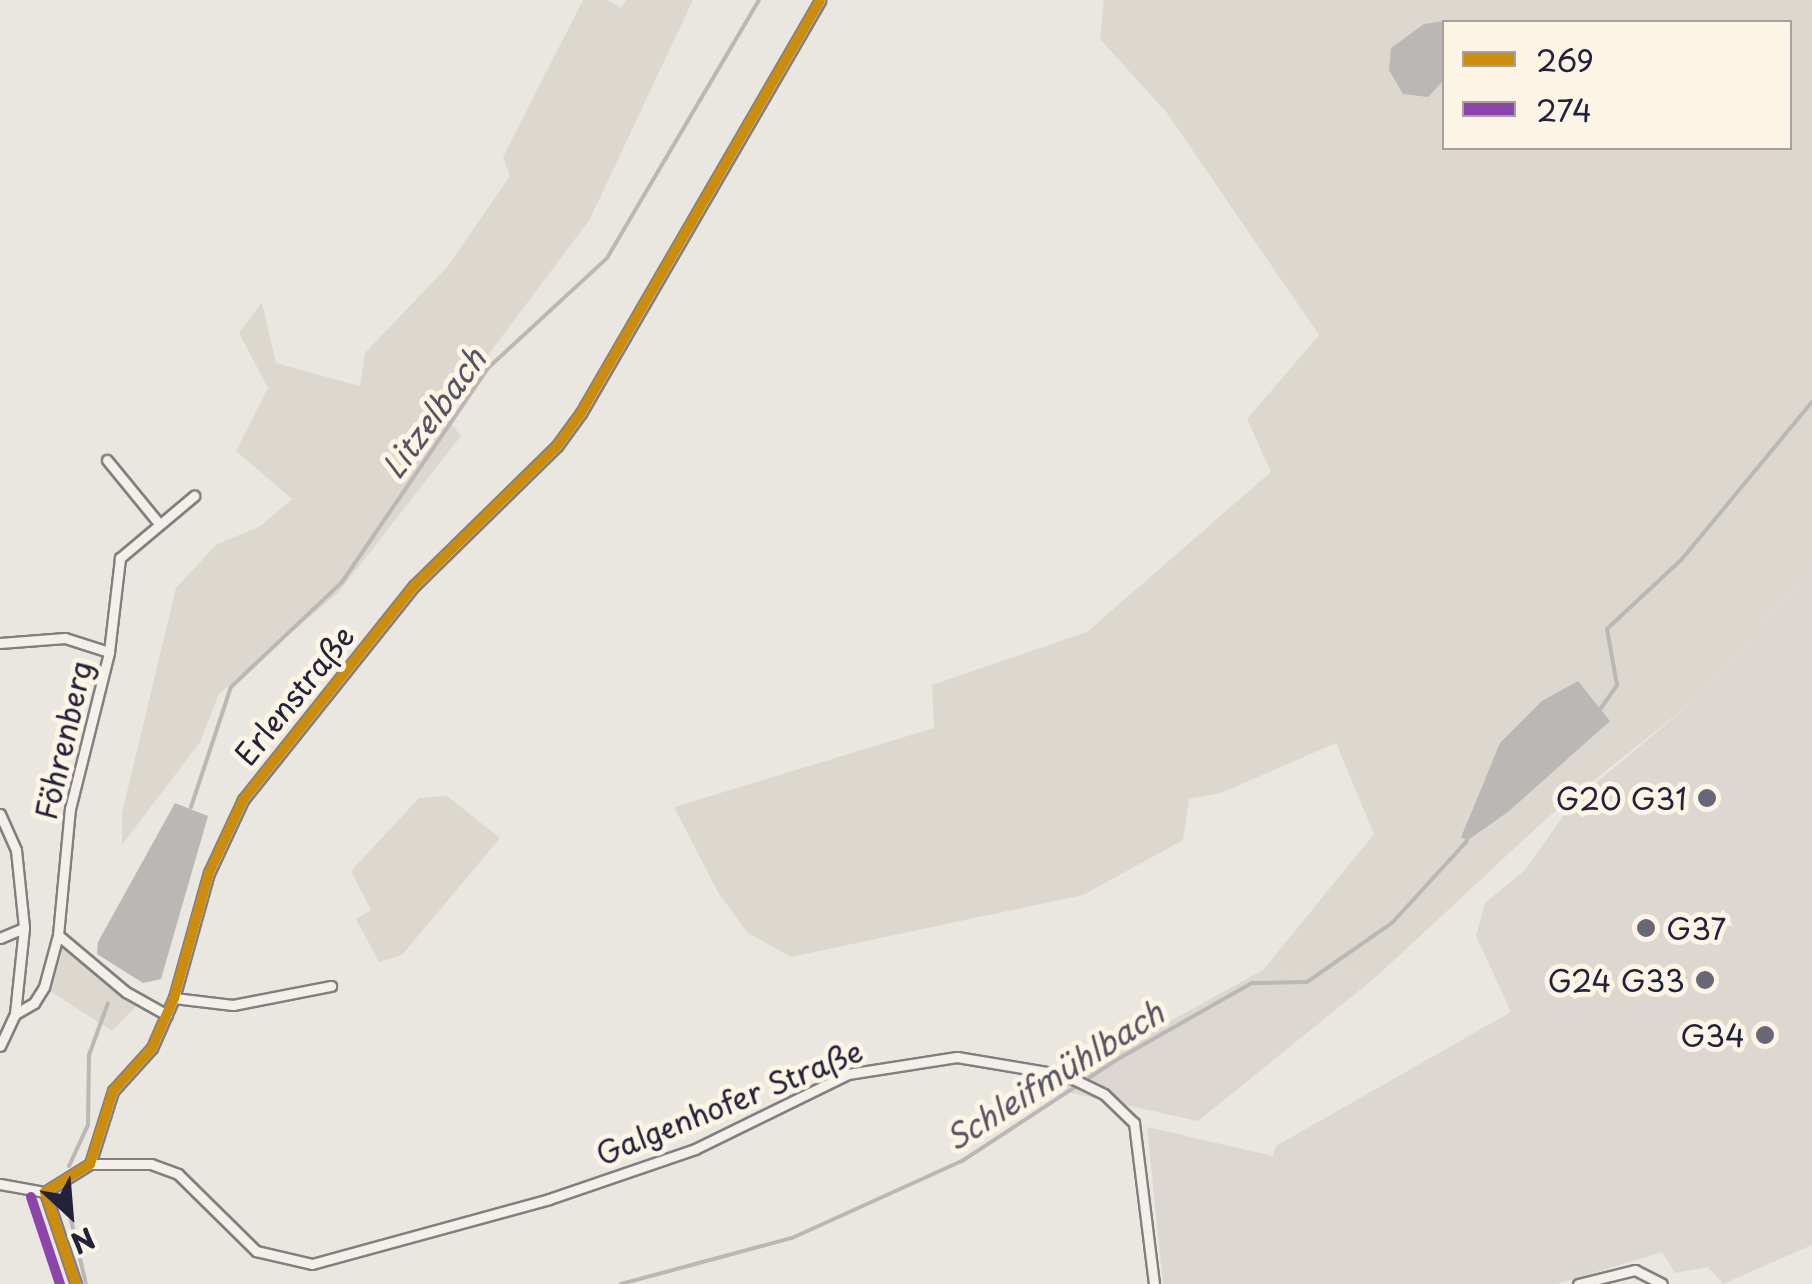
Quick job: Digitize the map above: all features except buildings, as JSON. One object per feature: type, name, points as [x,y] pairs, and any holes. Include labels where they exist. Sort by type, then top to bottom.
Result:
[{"type":"street","name":"Erlenstraße","points":[[90,1164],[98,1122],[113,1091],[152,1048],[174,998],[209,873],[243,800],[414,586],[557,446],[607,373],[820,0]]},
{"type":"street","points":[[107,460],[158,521]]},
{"type":"street","name":"Föhrenberg","points":[[15,1014],[34,1004],[44,987],[58,935],[70,808],[109,652],[120,558],[158,521],[194,496]]},
{"type":"street","points":[[0,643],[65,638],[109,652]]},
{"type":"street","points":[[0,814],[16,850],[24,928],[15,1014],[0,1046]]},
{"type":"street","points":[[0,938],[24,928]]},
{"type":"street","points":[[58,935],[126,992],[167,1014]]},
{"type":"street","points":[[174,998],[233,1005],[331,986]]},
{"type":"street","name":"Galgenhofer Straße","points":[[90,1164],[152,1164],[178,1174],[256,1251],[312,1264],[696,1150],[810,1090],[882,1065],[957,1057],[1074,1079],[1134,1124],[1154,1284]]},
{"type":"street","points":[[3,1189],[45,1192],[90,1164]]},
{"type":"street","points":[[45,1192],[76,1284]]},
{"type":"street","points":[[1578,1284],[1635,1270],[1662,1284]]},
{"type":"shaded area","points":[[583,0],[607,0],[621,8],[626,0],[693,0],[590,219],[444,414],[461,436],[338,593],[219,694],[200,742],[122,845],[122,813],[176,588],[217,544],[259,527],[292,499],[236,451],[268,388],[239,333],[262,302],[276,363],[360,386],[365,353],[448,266],[510,176],[503,157]]},
{"type":"shaded area","points":[[1104,0],[1812,0],[1812,567],[1701,695],[1547,818],[1376,977],[1263,970],[1374,834],[1336,743],[1221,793],[1189,799],[1183,840],[1083,895],[791,957],[748,933],[719,894],[674,807],[934,728],[932,685],[1087,632],[1271,472],[1247,419],[1319,335],[1167,113],[1100,39]],"holes":[[[1609,721],[1508,812],[1468,841],[1461,837],[1484,780]]]},
{"type":"shaded area","points":[[1442,21],[1442,82],[1428,97],[1403,94],[1389,70],[1391,48],[1424,24]]},
{"type":"shaded area","points":[[1812,567],[1812,1245],[1723,1284],[1708,1267],[1675,1273],[1662,1252],[1557,1284],[1163,1284],[1147,1127],[1273,1156],[1276,1146],[1511,1012],[1476,936],[1485,903],[1525,870],[1574,801],[1701,695]]},
{"type":"shaded area","points":[[1578,681],[1610,721],[1508,812],[1467,841],[1461,837],[1500,743],[1542,701]]},
{"type":"shaded area","points":[[447,796],[500,838],[402,955],[379,962],[356,919],[371,910],[351,871],[419,798]]},
{"type":"shaded area","points":[[175,803],[208,816],[161,979],[143,983],[97,954],[98,942]]},
{"type":"shaded area","points":[[58,935],[137,1005],[112,1031],[44,987]]},
{"type":"shaded area","points":[[1263,970],[1376,977],[1198,1121],[1049,1088]]},
{"type":"waterway","name":"Litzelbach","points":[[191,807],[231,687],[342,582],[488,368],[607,258],[759,0]]},
{"type":"waterway","name":"Schleifmühlbach","points":[[1601,708],[1617,685],[1607,629],[1682,559],[1812,402]]},
{"type":"waterway","name":"Schleifmühlbach","points":[[621,1284],[792,1238],[962,1161],[1118,1059],[1252,983],[1307,982],[1392,923],[1467,841]]},
{"type":"waterway","name":"Litzelbach","points":[[69,1166],[88,1125],[89,1055],[108,1003]]},
{"type":"waterway","name":"Litzelbach","points":[[65,1194],[86,1284]]},
{"type":"transit line","name":"269","points":[[76,1284],[45,1192],[90,1164],[113,1091],[152,1048],[174,998],[209,873],[243,800],[414,586],[557,446],[581,413],[820,0]]},
{"type":"transit line","name":"274","points":[[31,1197],[60,1284]]},
{"type":"place","name":"G20 G31","points":[[1707,798]]},
{"type":"place","name":"G37","points":[[1646,928]]},
{"type":"place","name":"G24 G33","points":[[1705,980]]},
{"type":"place","name":"G34","points":[[1765,1035]]}]
